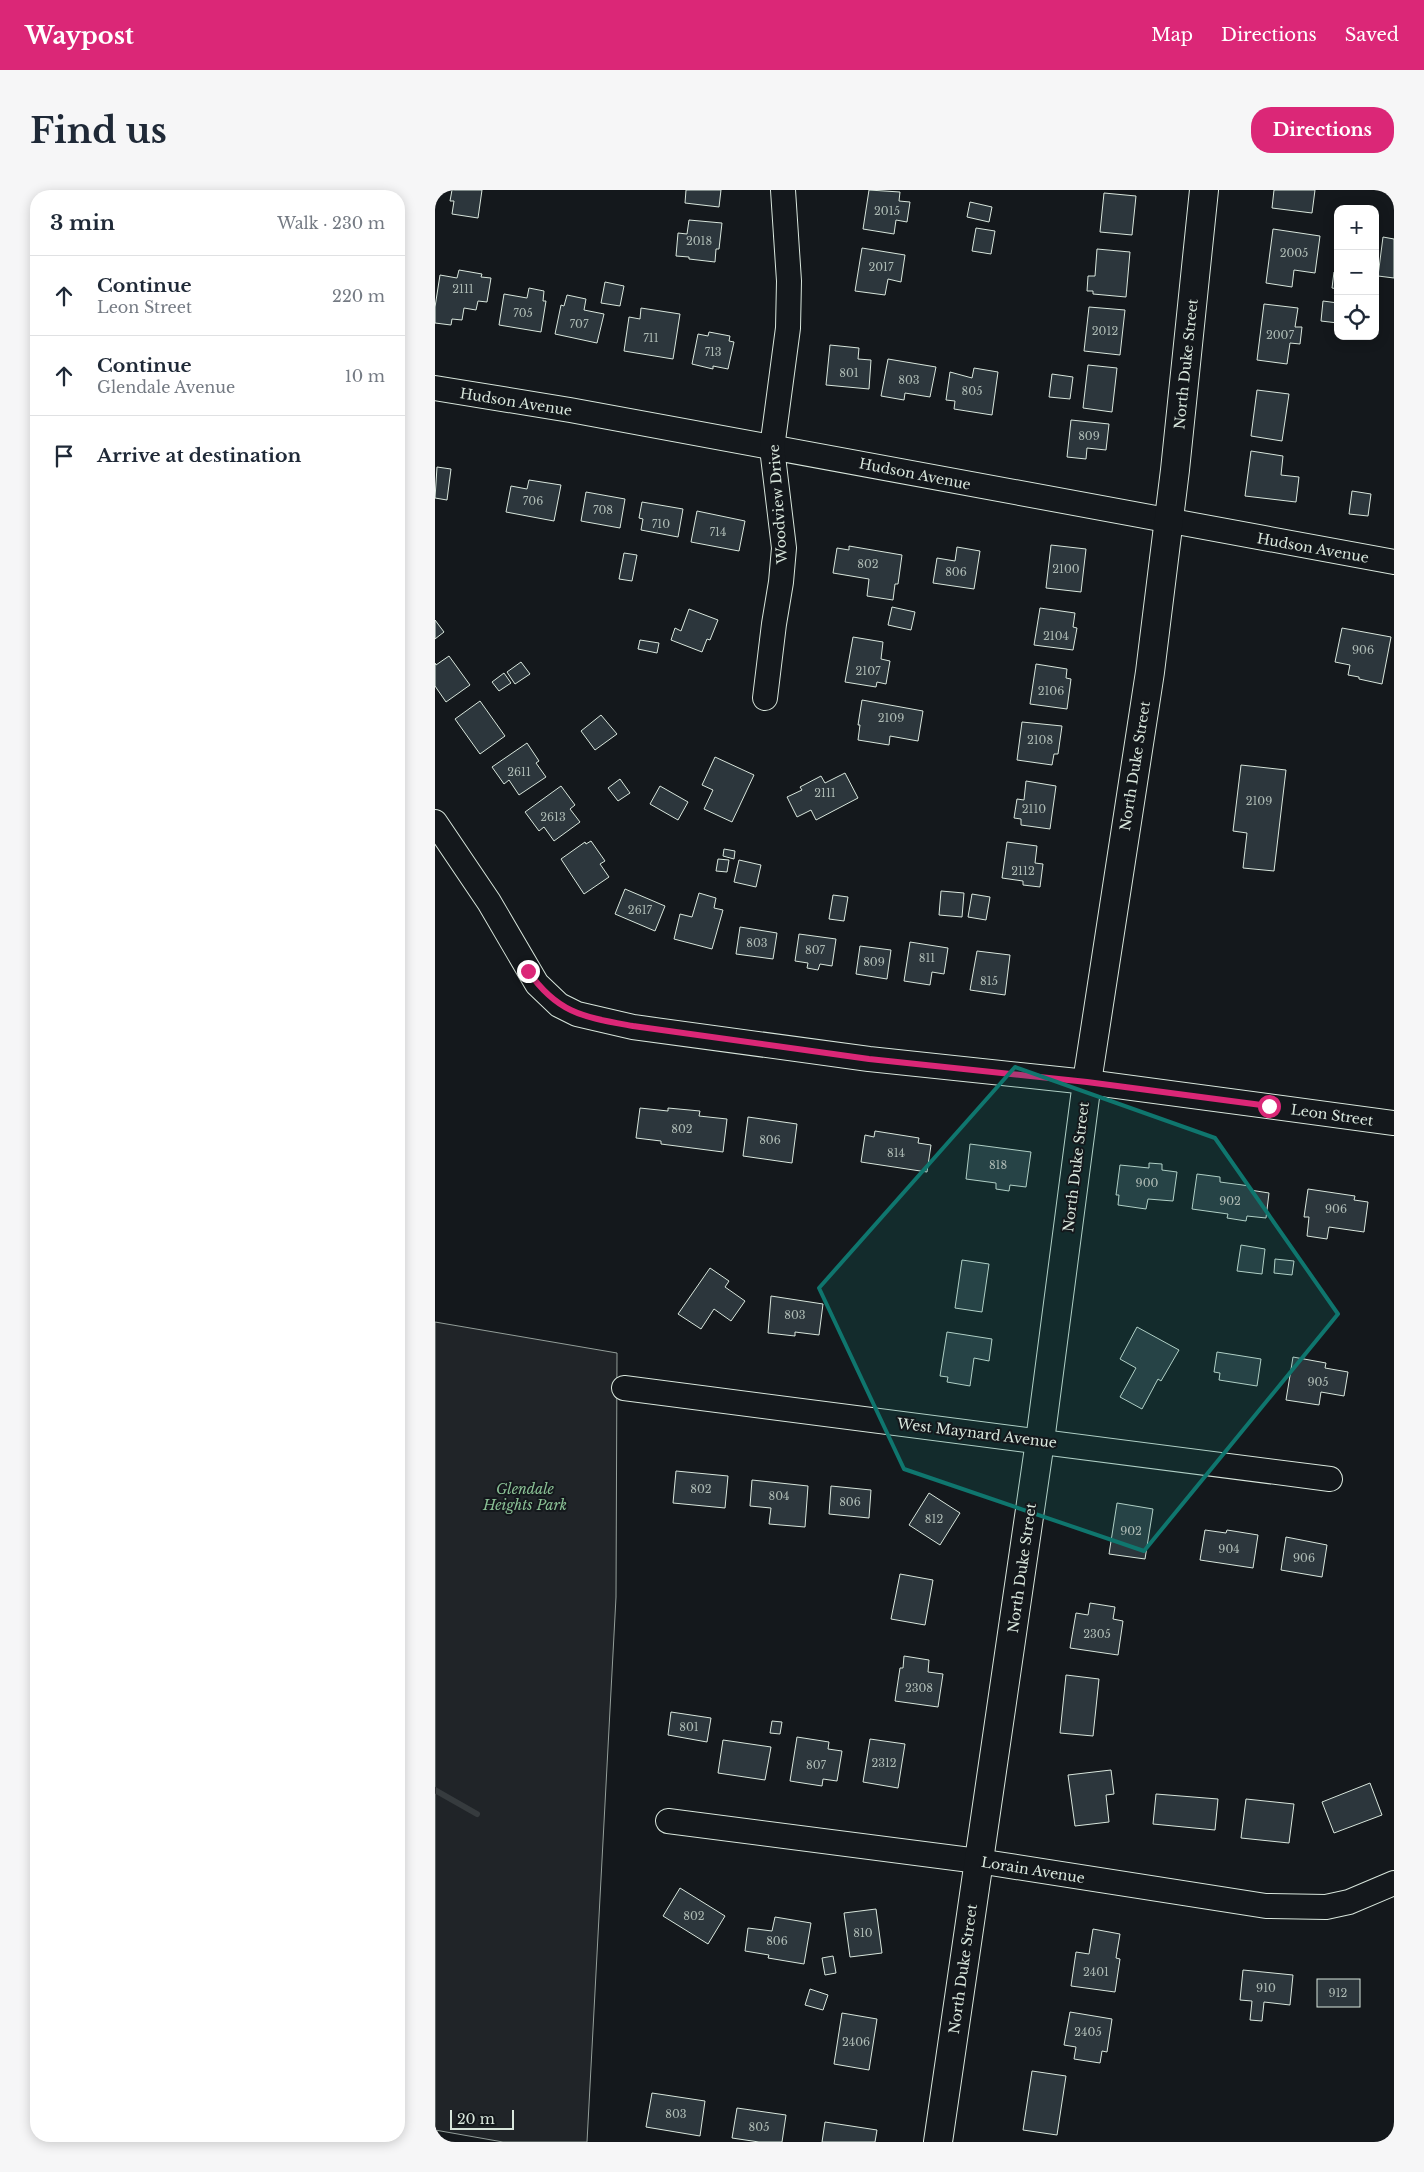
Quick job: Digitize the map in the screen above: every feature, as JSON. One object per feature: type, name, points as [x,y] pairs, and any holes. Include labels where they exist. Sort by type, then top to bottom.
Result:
[{"type":"highway","name":"North Duke Street","points":[[938,2142],[1040,1441],[1087,1082],[1150,672],[1169,521],[1204,190]]},
{"type":"street","name":"Woodview Drive","points":[[765,698],[784,548],[772,448],[788,328],[789,281],[783,190]]},
{"type":"street","name":"Hudson Avenue","points":[[435,388],[570,410],[1394,562]]},
{"type":"street","name":"Leon Street","points":[[435,822],[489,902],[537,984],[559,1005],[586,1017],[633,1026],[869,1059],[1087,1082],[1394,1123]]},
{"type":"street","name":"West Maynard Avenue","points":[[624,1388],[1330,1479]]},
{"type":"street","name":"Lorain Avenue","points":[[668,1821],[978,1861],[1274,1906],[1326,1907],[1374,1893],[1394,1883]]},
{"type":"highlighted area","points":[[1015,1067],[1215,1138],[1338,1314],[1144,1551],[904,1469],[819,1288]]},
{"type":"green space","name":"Glendale Heights Park","points":[[435,1322],[617,1353],[616,1597],[587,2142],[503,2142],[435,2130]]},
{"type":"building","points":[[452,190],[482,190],[478,218],[452,214],[454,201],[450,201]]},
{"type":"building","points":[[686,190],[721,190],[719,207],[685,203]]},
{"type":"building","points":[[869,190],[900,192],[899,201],[910,202],[907,222],[896,220],[894,234],[863,229]]},
{"type":"building","points":[[1274,190],[1315,190],[1312,213],[1272,208]]},
{"type":"building","points":[[1104,193],[1136,196],[1132,235],[1100,232]]},
{"type":"building","points":[[970,202],[992,207],[989,222],[967,217]]},
{"type":"building","points":[[689,220],[722,223],[719,249],[716,249],[715,262],[676,256],[678,233],[687,234]]},
{"type":"building","points":[[976,228],[995,231],[991,254],[972,251]]},
{"type":"building","points":[[1273,229],[1320,236],[1315,273],[1294,270],[1292,287],[1266,283]]},
{"type":"building","points":[[1383,237],[1394,239],[1394,278],[1379,276]]},
{"type":"building","points":[[862,248],[905,255],[901,282],[888,279],[885,295],[855,291]]},
{"type":"building","points":[[1097,249],[1130,252],[1126,297],[1093,294],[1093,291],[1087,291],[1088,276],[1095,276]]},
{"type":"building","points":[[459,270],[482,274],[481,277],[491,278],[487,302],[478,301],[476,310],[464,308],[462,320],[452,319],[451,325],[435,323],[435,307],[440,275],[457,278]]},
{"type":"building","points":[[1334,272],[1334,288],[1332,288]]},
{"type":"building","points":[[605,282],[624,286],[620,306],[601,303]]},
{"type":"building","points":[[529,288],[544,291],[543,301],[546,301],[541,332],[499,325],[504,294],[527,298]]},
{"type":"building","points":[[567,295],[586,299],[584,310],[604,314],[597,343],[555,334],[561,305],[564,306]]},
{"type":"building","points":[[1323,301],[1334,302],[1334,323],[1321,321]]},
{"type":"building","points":[[1264,304],[1298,308],[1295,327],[1302,327],[1300,344],[1290,343],[1287,364],[1257,360]]},
{"type":"building","points":[[1089,307],[1125,310],[1120,355],[1084,351]]},
{"type":"building","points":[[641,308],[680,314],[673,359],[624,351],[629,317],[640,319]]},
{"type":"building","points":[[709,332],[730,336],[729,341],[734,342],[728,369],[713,366],[713,369],[692,364],[698,334],[708,336]]},
{"type":"building","points":[[830,345],[859,348],[858,359],[871,360],[869,389],[826,385]]},
{"type":"building","points":[[888,359],[936,367],[930,397],[905,393],[904,400],[881,396]]},
{"type":"building","points":[[1088,365],[1117,368],[1112,412],[1083,408]]},
{"type":"building","points":[[974,368],[998,372],[992,415],[954,409],[955,401],[946,400],[950,372],[972,378]]},
{"type":"building","points":[[1052,374],[1073,377],[1070,399],[1049,397]]},
{"type":"building","points":[[1257,390],[1289,394],[1282,441],[1251,436]]},
{"type":"building","points":[[1071,420],[1109,424],[1106,450],[1087,448],[1086,459],[1067,457]]},
{"type":"building","points":[[1251,451],[1283,456],[1281,475],[1299,477],[1296,502],[1245,496]]},
{"type":"building","points":[[437,467],[451,469],[447,500],[435,498]]},
{"type":"building","points":[[529,480],[561,485],[554,521],[506,512],[511,486],[527,489]]},
{"type":"building","points":[[1352,491],[1371,494],[1368,516],[1349,514]]},
{"type":"building","points":[[586,492],[625,499],[620,528],[581,521]]},
{"type":"building","points":[[642,502],[683,509],[678,537],[641,530],[643,519],[639,518]]},
{"type":"building","points":[[697,511],[745,521],[739,551],[691,542]]},
{"type":"building","points":[[1051,545],[1086,549],[1081,592],[1046,588]]},
{"type":"building","points":[[849,546],[902,555],[898,584],[895,584],[893,600],[867,596],[869,579],[833,573],[837,548],[849,550]]},
{"type":"building","points":[[957,547],[980,551],[974,589],[933,583],[937,558],[955,561]]},
{"type":"building","points":[[624,553],[637,555],[632,581],[619,579]]},
{"type":"building","points":[[892,607],[915,612],[911,630],[888,625]]},
{"type":"building","points":[[1040,608],[1075,613],[1073,627],[1077,628],[1073,650],[1034,645]]},
{"type":"building","points":[[689,609],[718,620],[710,640],[707,639],[702,652],[671,640],[675,628],[681,631]]},
{"type":"building","points":[[435,620],[444,632],[435,639]]},
{"type":"building","points":[[1342,628],[1391,637],[1382,684],[1348,675],[1350,665],[1335,662]]},
{"type":"building","points":[[853,637],[883,642],[881,659],[890,661],[886,684],[877,682],[876,687],[845,682]]},
{"type":"building","points":[[640,640],[659,643],[657,653],[638,649]]},
{"type":"building","points":[[449,656],[470,685],[446,702],[435,686],[435,663],[436,665]]},
{"type":"building","points":[[521,662],[530,674],[515,684],[507,672]]},
{"type":"building","points":[[1036,664],[1067,669],[1066,678],[1071,679],[1067,709],[1030,704]]},
{"type":"building","points":[[504,673],[511,683],[499,691],[492,682]]},
{"type":"building","points":[[862,700],[923,711],[918,741],[890,736],[889,745],[858,740]]},
{"type":"building","points":[[480,701],[505,736],[480,754],[455,719]]},
{"type":"building","points":[[601,715],[617,734],[595,750],[581,731]]},
{"type":"building","points":[[1022,722],[1062,726],[1058,754],[1054,754],[1052,765],[1017,760]]},
{"type":"building","points":[[527,743],[539,761],[536,763],[546,777],[519,795],[509,780],[504,784],[492,767]]},
{"type":"building","points":[[715,757],[754,775],[732,822],[704,809],[713,790],[702,785]]},
{"type":"building","points":[[1241,765],[1286,770],[1274,871],[1243,868],[1247,833],[1233,831]]},
{"type":"building","points":[[845,773],[858,798],[816,820],[811,810],[797,817],[787,797],[802,790],[800,787],[821,776],[825,783]]},
{"type":"building","points":[[620,779],[630,793],[618,801],[608,788]]},
{"type":"building","points":[[1026,781],[1056,786],[1050,829],[1021,825],[1021,819],[1014,818],[1017,799],[1024,800]]},
{"type":"building","points":[[561,786],[575,805],[570,809],[580,822],[554,841],[544,827],[539,831],[525,812]]},
{"type":"building","points":[[660,786],[688,802],[678,820],[650,804]]},
{"type":"building","points":[[591,841],[605,861],[600,864],[609,877],[584,894],[561,859],[585,842],[586,844]]},
{"type":"building","points":[[1007,842],[1037,846],[1035,863],[1043,864],[1040,887],[1023,885],[1023,881],[1002,878]]},
{"type":"building","points":[[724,849],[735,851],[734,859],[723,856]]},
{"type":"building","points":[[718,859],[729,860],[727,872],[716,871]]},
{"type":"building","points":[[739,860],[761,865],[756,887],[734,882]]},
{"type":"building","points":[[625,889],[665,906],[655,931],[615,914]]},
{"type":"building","points":[[941,891],[964,893],[962,917],[939,915]]},
{"type":"building","points":[[699,893],[716,898],[714,908],[723,910],[712,949],[674,939],[680,914],[692,917]]},
{"type":"building","points":[[972,894],[990,897],[986,920],[968,917]]},
{"type":"building","points":[[833,895],[848,897],[844,921],[829,919]]},
{"type":"building","points":[[740,927],[777,933],[773,959],[736,954]]},
{"type":"building","points":[[799,934],[836,939],[832,966],[820,964],[818,970],[807,968],[808,963],[795,961]]},
{"type":"building","points":[[910,942],[948,948],[944,974],[932,972],[930,985],[904,981]]},
{"type":"building","points":[[860,946],[891,950],[887,979],[856,974]]},
{"type":"building","points":[[977,951],[1010,955],[1005,995],[970,990]]},
{"type":"building","points":[[640,1108],[668,1111],[668,1108],[700,1111],[699,1116],[727,1119],[723,1152],[661,1144],[661,1141],[636,1138]]},
{"type":"building","points":[[748,1117],[797,1124],[792,1163],[743,1156]]},
{"type":"building","points":[[875,1131],[919,1138],[918,1143],[931,1145],[927,1172],[861,1162],[865,1135],[874,1137]]},
{"type":"building","points":[[970,1144],[1031,1152],[1026,1187],[1010,1185],[1009,1191],[996,1189],[996,1183],[966,1179]]},
{"type":"building","points":[[1149,1163],[1162,1164],[1162,1170],[1177,1172],[1173,1201],[1148,1199],[1146,1209],[1118,1205],[1119,1195],[1116,1195],[1120,1165],[1149,1168]]},
{"type":"building","points":[[1197,1174],[1220,1177],[1220,1182],[1250,1186],[1250,1190],[1269,1193],[1266,1218],[1247,1216],[1246,1221],[1227,1218],[1228,1214],[1192,1209]]},
{"type":"building","points":[[1308,1189],[1355,1196],[1354,1200],[1368,1202],[1364,1232],[1329,1227],[1327,1239],[1307,1236],[1309,1217],[1304,1217]]},
{"type":"building","points":[[1241,1245],[1265,1249],[1262,1274],[1237,1271]]},
{"type":"building","points":[[1275,1259],[1294,1261],[1292,1275],[1274,1273]]},
{"type":"building","points":[[962,1260],[989,1264],[982,1312],[955,1308]]},
{"type":"building","points":[[710,1268],[729,1281],[725,1287],[745,1301],[731,1321],[714,1309],[701,1329],[678,1314]]},
{"type":"building","points":[[771,1296],[823,1304],[819,1335],[795,1332],[795,1336],[768,1333]]},
{"type":"building","points":[[1137,1327],[1179,1350],[1161,1381],[1158,1379],[1142,1409],[1120,1397],[1136,1368],[1120,1359]]},
{"type":"building","points":[[947,1332],[992,1339],[989,1361],[974,1358],[970,1386],[947,1382],[948,1377],[940,1376]]},
{"type":"building","points":[[1217,1352],[1261,1359],[1257,1386],[1219,1380],[1220,1373],[1214,1372]]},
{"type":"building","points":[[1293,1357],[1326,1363],[1325,1368],[1348,1372],[1344,1396],[1321,1392],[1319,1405],[1286,1400]]},
{"type":"building","points":[[676,1471],[728,1476],[725,1508],[673,1503]]},
{"type":"building","points":[[752,1480],[808,1486],[805,1527],[769,1524],[771,1508],[750,1506]]},
{"type":"building","points":[[831,1486],[871,1490],[869,1518],[829,1514]]},
{"type":"building","points":[[929,1493],[960,1513],[940,1545],[909,1525]]},
{"type":"building","points":[[1117,1503],[1153,1509],[1145,1559],[1109,1554]]},
{"type":"building","points":[[1205,1530],[1226,1533],[1227,1530],[1258,1535],[1253,1568],[1200,1560]]},
{"type":"building","points":[[1286,1537],[1327,1545],[1322,1577],[1281,1570]]},
{"type":"building","points":[[900,1574],[933,1580],[925,1625],[891,1619]]},
{"type":"building","points":[[1090,1603],[1115,1607],[1113,1619],[1123,1621],[1118,1655],[1070,1648],[1076,1613],[1088,1615]]},
{"type":"building","points":[[904,1656],[929,1660],[928,1672],[943,1674],[938,1707],[895,1701],[900,1668],[903,1668]]},
{"type":"building","points":[[1066,1675],[1099,1679],[1093,1736],[1060,1733]]},
{"type":"building","points":[[671,1712],[711,1718],[707,1742],[668,1735]]},
{"type":"building","points":[[772,1721],[782,1722],[780,1734],[770,1733]]},
{"type":"building","points":[[797,1737],[829,1742],[828,1749],[842,1751],[837,1781],[823,1779],[822,1786],[790,1781]]},
{"type":"building","points":[[870,1739],[905,1744],[898,1788],[863,1782]]},
{"type":"building","points":[[723,1740],[771,1747],[765,1780],[718,1773]]},
{"type":"building","points":[[1111,1770],[1114,1794],[1106,1795],[1109,1822],[1075,1826],[1068,1775]]},
{"type":"building","points":[[1370,1783],[1382,1815],[1334,1833],[1322,1802]]},
{"type":"building","points":[[1156,1794],[1218,1799],[1215,1830],[1153,1824]]},
{"type":"building","points":[[1246,1799],[1294,1804],[1289,1843],[1241,1838]]},
{"type":"building","points":[[680,1888],[725,1916],[708,1944],[663,1916]]},
{"type":"building","points":[[876,1909],[882,1953],[850,1957],[844,1913]]},
{"type":"building","points":[[775,1917],[811,1923],[804,1964],[768,1958],[769,1955],[745,1951],[748,1928],[772,1931]]},
{"type":"building","points":[[1093,1929],[1120,1934],[1116,1958],[1120,1959],[1115,1992],[1071,1986],[1076,1952],[1089,1954]]},
{"type":"building","points":[[833,1956],[836,1973],[825,1975],[822,1958]]},
{"type":"building","points":[[1243,1970],[1293,1975],[1290,2005],[1264,2002],[1262,2021],[1250,2020],[1252,2001],[1240,2000]]},
{"type":"building","points":[[1317,1979],[1360,1979],[1360,2007],[1317,2007]]},
{"type":"building","points":[[810,1989],[828,1995],[823,2010],[805,2005]]},
{"type":"building","points":[[1070,2012],[1112,2019],[1107,2052],[1102,2051],[1100,2063],[1074,2059],[1076,2047],[1064,2045]]},
{"type":"building","points":[[842,2013],[877,2019],[869,2070],[834,2064]]},
{"type":"building","points":[[1032,2071],[1066,2076],[1057,2135],[1023,2130]]},
{"type":"building","points":[[652,2093],[705,2101],[700,2136],[646,2127]]},
{"type":"building","points":[[737,2108],[786,2115],[782,2142],[759,2142],[732,2138]]},
{"type":"building","points":[[825,2122],[877,2130],[875,2142],[822,2142]]},
{"type":"waterway","points":[[435,1790],[477,1814]]},
{"type":"route","points":[[528,971],[537,984],[559,1005],[577,1014],[633,1026],[869,1059],[1087,1082],[1269,1106]]}]
